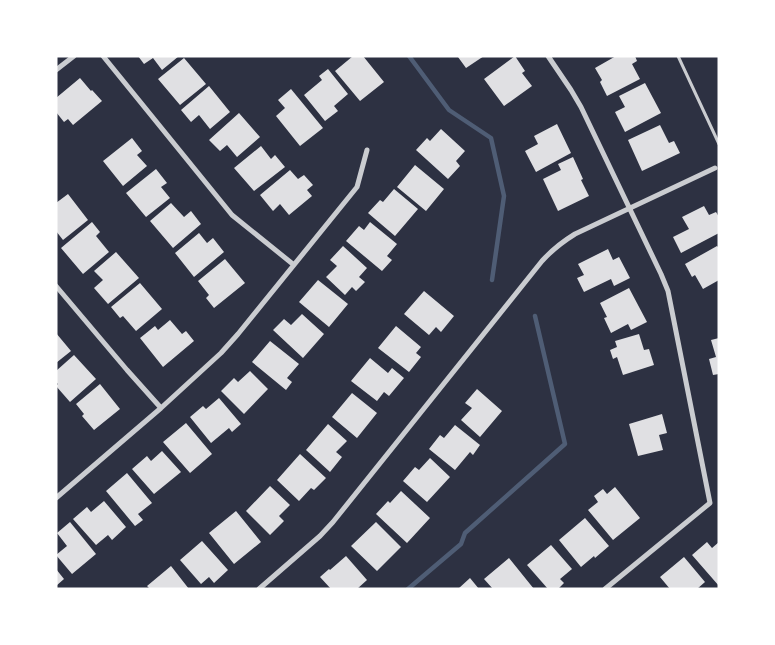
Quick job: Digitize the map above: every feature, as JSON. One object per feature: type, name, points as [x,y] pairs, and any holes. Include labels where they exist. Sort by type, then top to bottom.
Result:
[{"type":"street","points":[[56,70],[74,56]]},
{"type":"street","points":[[103,56],[232,215],[294,265]]},
{"type":"street","points":[[548,56],[581,107],[668,291],[710,503],[605,589]]},
{"type":"street","points":[[56,498],[161,408],[221,353],[238,334],[357,187],[367,150]]},
{"type":"street","points":[[259,589],[326,529],[546,256],[575,234],[715,168]]},
{"type":"street","points":[[56,286],[161,408]]},
{"type":"lane","points":[[678,56],[719,144]]},
{"type":"building","points":[[138,56],[179,56],[162,70],[153,58],[144,64]]},
{"type":"building","points":[[353,56],[363,56],[384,82],[360,101],[335,71]]},
{"type":"building","points":[[484,56],[466,68],[458,57]]},
{"type":"building","points":[[515,56],[525,71],[522,73],[532,86],[504,106],[484,79]]},
{"type":"building","points":[[616,56],[635,56],[637,61],[632,64],[640,79],[607,96],[600,82],[602,80],[595,68]]},
{"type":"building","points":[[184,58],[206,84],[180,105],[158,79]]},
{"type":"building","points":[[328,69],[348,94],[334,106],[338,111],[325,121],[304,95],[322,80],[319,76]]},
{"type":"building","points":[[80,78],[102,101],[73,125],[68,119],[64,122],[56,112],[56,98]]},
{"type":"building","points":[[645,83],[661,113],[625,132],[615,112],[625,107],[619,96]]},
{"type":"building","points":[[209,86],[230,112],[210,129],[199,115],[191,122],[181,110]]},
{"type":"building","points":[[291,89],[323,128],[300,146],[276,116],[285,108],[278,100]]},
{"type":"building","points":[[239,113],[260,137],[237,157],[227,145],[220,151],[209,140]]},
{"type":"building","points":[[557,124],[571,153],[536,172],[525,151],[538,144],[534,136]]},
{"type":"building","points":[[660,125],[669,143],[674,141],[680,153],[642,171],[628,140]]},
{"type":"building","points":[[441,129],[465,151],[456,161],[460,166],[448,179],[416,150],[427,138],[430,141]]},
{"type":"building","points":[[132,138],[142,151],[137,155],[147,166],[123,186],[103,161]]},
{"type":"building","points":[[261,146],[271,159],[275,155],[285,167],[254,191],[234,168]]},
{"type":"building","points":[[573,157],[589,196],[558,211],[543,179],[561,170],[558,164]]},
{"type":"building","points":[[415,165],[444,189],[426,211],[397,187]]},
{"type":"building","points":[[156,169],[167,183],[161,187],[170,198],[146,217],[126,193]]},
{"type":"building","points":[[290,170],[298,179],[304,175],[313,185],[307,190],[312,196],[289,215],[280,204],[273,211],[260,195]]},
{"type":"building","points":[[394,189],[418,209],[395,236],[368,213],[380,200],[383,202]]},
{"type":"building","points":[[68,194],[88,220],[63,240],[56,231],[56,203]]},
{"type":"building","points":[[171,203],[184,217],[191,211],[201,224],[173,248],[150,221]]},
{"type":"building","points":[[704,206],[709,215],[716,212],[719,217],[719,233],[681,253],[673,237],[689,229],[682,217]]},
{"type":"building","points":[[92,222],[100,232],[96,236],[109,252],[83,274],[61,248]]},
{"type":"building","points":[[370,222],[397,244],[387,256],[392,260],[382,271],[346,241],[359,226],[364,230]]},
{"type":"building","points":[[199,233],[207,243],[213,238],[224,252],[194,277],[175,253]]},
{"type":"building","points":[[343,246],[367,268],[359,277],[365,282],[356,291],[352,287],[345,295],[326,277],[337,266],[330,260]]},
{"type":"building","points":[[717,246],[719,248],[719,280],[703,289],[695,275],[692,277],[685,264]]},
{"type":"building","points":[[608,249],[613,260],[619,257],[630,278],[614,286],[611,279],[584,292],[577,278],[584,275],[578,264]]},
{"type":"building","points":[[116,252],[139,278],[108,304],[94,288],[103,280],[94,271]]},
{"type":"building","points":[[225,259],[245,283],[214,308],[206,298],[209,295],[198,281]]},
{"type":"building","points":[[318,280],[348,304],[329,327],[299,302]]},
{"type":"building","points":[[140,283],[162,309],[136,331],[123,316],[120,318],[111,307]]},
{"type":"building","points":[[629,288],[647,322],[631,330],[628,324],[611,333],[604,318],[607,317],[600,303]]},
{"type":"building","points":[[424,291],[454,316],[441,332],[436,327],[429,335],[404,314]]},
{"type":"building","points":[[302,314],[324,334],[303,358],[273,330],[284,319],[291,325]]},
{"type":"building","points":[[170,320],[182,334],[186,331],[194,341],[163,367],[140,338],[155,326],[158,330]]},
{"type":"building","points":[[396,326],[421,347],[416,353],[421,357],[409,372],[378,348]]},
{"type":"building","points":[[56,333],[71,351],[56,363]]},
{"type":"building","points":[[639,334],[644,350],[649,349],[654,365],[623,375],[617,357],[613,359],[610,350],[617,347],[615,341]]},
{"type":"building","points":[[719,338],[719,374],[713,375],[709,359],[716,357],[711,340]]},
{"type":"building","points":[[270,341],[299,364],[287,378],[292,382],[286,390],[252,362]]},
{"type":"building","points":[[74,355],[96,379],[70,402],[56,386],[58,384],[56,382],[56,371]]},
{"type":"building","points":[[370,358],[388,373],[392,368],[404,378],[389,396],[384,392],[377,401],[351,381]]},
{"type":"building","points":[[250,371],[268,389],[244,414],[221,391],[234,378],[238,382]]},
{"type":"building","points":[[100,384],[120,409],[94,430],[82,416],[84,414],[76,404]]},
{"type":"building","points":[[477,389],[502,411],[480,437],[461,420],[472,408],[465,403]]},
{"type":"building","points":[[352,393],[377,413],[357,438],[332,417]]},
{"type":"building","points":[[219,398],[241,424],[232,432],[229,428],[211,443],[190,417],[203,406],[206,409]]},
{"type":"building","points":[[662,414],[667,433],[659,435],[663,450],[638,456],[629,424]]},
{"type":"building","points":[[186,423],[212,454],[190,473],[163,442]]},
{"type":"building","points":[[328,424],[347,441],[336,452],[342,457],[330,472],[306,450]]},
{"type":"building","points":[[455,425],[480,445],[473,455],[470,452],[455,470],[429,449],[440,435],[444,438]]},
{"type":"building","points":[[162,451],[181,472],[154,494],[132,469],[147,456],[151,461]]},
{"type":"building","points":[[300,454],[326,478],[314,490],[311,488],[299,501],[277,480]]},
{"type":"building","points":[[430,458],[450,477],[427,502],[403,481],[415,467],[419,470]]},
{"type":"building","points":[[127,473],[152,503],[138,514],[143,520],[135,526],[106,491]]},
{"type":"building","points":[[270,486],[290,505],[279,516],[284,521],[270,535],[246,511]]},
{"type":"building","points":[[615,487],[640,518],[613,540],[588,510],[598,502],[594,496],[603,489],[607,494]]},
{"type":"building","points":[[401,491],[430,518],[407,543],[376,514]]},
{"type":"building","points":[[104,501],[126,527],[112,540],[108,535],[96,545],[73,519],[87,507],[91,512]]},
{"type":"building","points":[[236,511],[261,542],[234,564],[209,533]]},
{"type":"building","points":[[585,518],[609,546],[581,567],[559,540]]},
{"type":"building","points":[[70,522],[96,554],[72,574],[56,555],[67,546],[57,533]]},
{"type":"building","points":[[376,522],[401,547],[377,571],[351,546]]},
{"type":"building","points":[[202,541],[228,570],[214,583],[209,577],[201,584],[180,560]]},
{"type":"building","points":[[707,542],[712,548],[719,542],[719,586],[692,555]]},
{"type":"building","points":[[551,545],[572,569],[560,579],[564,583],[558,589],[548,589],[527,565]]},
{"type":"building","points":[[346,556],[367,580],[357,589],[331,589],[320,577]]},
{"type":"building","points":[[684,557],[705,582],[697,589],[670,589],[660,577]]},
{"type":"building","points":[[509,558],[534,589],[493,589],[484,579]]},
{"type":"building","points":[[171,566],[189,589],[150,589],[147,586]]},
{"type":"building","points":[[56,569],[64,579],[56,586]]},
{"type":"building","points":[[470,578],[479,589],[458,589]]},
{"type":"waterway","points":[[409,56],[449,110],[491,138],[504,196],[492,280]]},
{"type":"waterway","points":[[408,589],[461,544],[465,533],[565,444],[535,316]]}]
